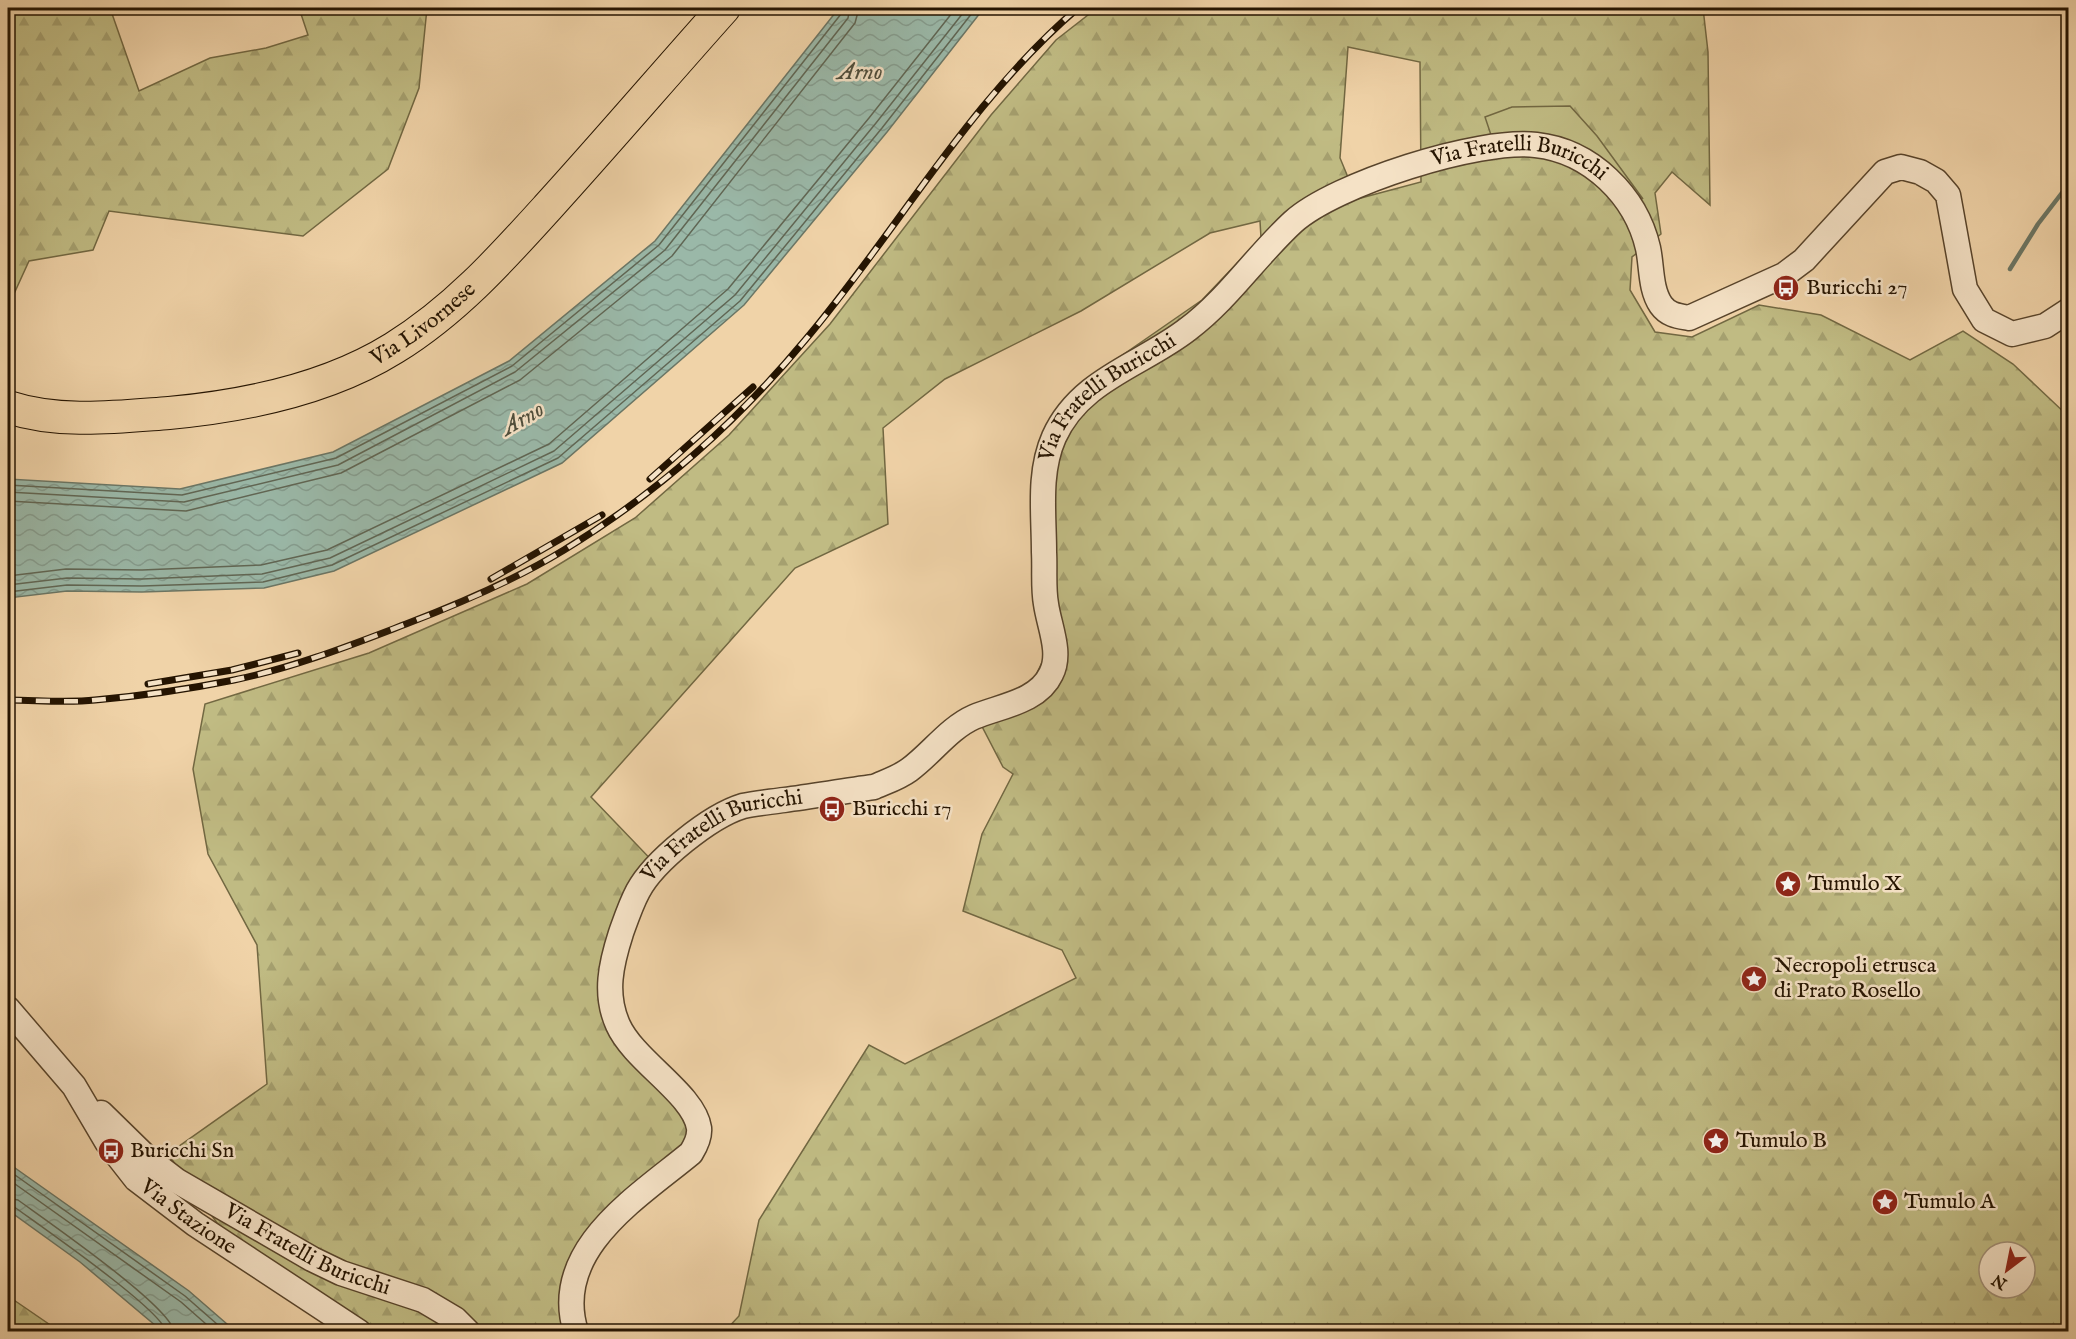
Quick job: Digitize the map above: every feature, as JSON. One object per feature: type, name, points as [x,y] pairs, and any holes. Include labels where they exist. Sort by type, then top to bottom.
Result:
[{"type":"main road","name":"Via Livornese","points":[[8,407],[28,414],[98,419],[251,402],[330,379],[393,349],[446,313],[490,271],[724,8]]},
{"type":"street","name":"Via Fratelli Buricchi","points":[[576,1332],[569,1311],[570,1292],[595,1238],[609,1220],[692,1153],[699,1139],[699,1127],[694,1114],[682,1096],[638,1055],[619,1027],[610,1003],[609,981],[614,956],[638,889],[662,861],[720,816],[743,806],[874,787],[908,771],[972,718],[1001,710],[1046,683],[1054,670],[1055,645],[1045,602],[1043,496],[1045,469],[1054,436],[1074,405],[1090,389],[1187,330],[1220,300],[1295,220],[1350,188],[1465,150],[1510,144],[1538,145],[1585,162],[1605,176],[1626,200],[1643,226],[1654,286],[1661,305],[1672,316],[1689,318],[1784,275],[1804,260],[1885,172],[1901,167],[1920,172],[1936,181],[1948,195],[1965,289],[1984,320],[2012,334],[2045,326],[2068,311]]},
{"type":"street","name":"Via Stazione","points":[[8,1009],[74,1086],[107,1142],[136,1179],[195,1224],[359,1332]]},
{"type":"street","name":"Via Fratelli Buricchi","points":[[74,1086],[147,1158],[177,1181],[312,1259],[341,1273],[423,1300],[455,1319],[468,1332]]},
{"type":"green space","points":[[8,8],[110,8],[139,91],[210,58],[266,48],[308,35],[299,8],[427,8],[419,88],[388,169],[303,236],[109,211],[93,250],[29,261],[8,307]]},
{"type":"green space","points":[[1097,8],[1703,8],[1708,52],[1710,205],[1672,172],[1655,193],[1661,234],[1632,257],[1630,290],[1655,332],[1692,337],[1759,305],[1821,315],[1910,360],[1963,331],[2013,364],[2068,416],[2068,1331],[725,1331],[739,1316],[759,1220],[869,1045],[905,1064],[1076,978],[1062,950],[963,911],[982,834],[1013,774],[1003,767],[974,711],[1033,681],[1049,648],[1034,494],[1088,379],[1202,300],[1261,238],[1260,221],[1210,233],[1081,311],[945,379],[883,428],[888,524],[795,568],[591,797],[663,872],[637,921],[623,967],[617,1005],[649,1055],[711,1135],[617,1225],[592,1262],[579,1293],[586,1331],[377,1331],[222,1230],[168,1154],[267,1084],[257,945],[208,854],[193,769],[205,704],[369,653],[527,584],[635,518],[729,435],[830,324],[991,115],[1056,40]],"holes":[[[1348,47],[1420,62],[1421,182],[1357,199],[1340,158]]]},
{"type":"green space","points":[[1570,106],[1597,136],[1643,199],[1591,159],[1556,141],[1537,136],[1491,135],[1485,117],[1512,107]]},
{"type":"green space","points":[[8,1296],[59,1331],[8,1331]]},
{"type":"water","name":"Arno","points":[[839,8],[984,8],[887,132],[744,305],[562,463],[334,571],[264,588],[142,592],[67,591],[8,598],[8,479],[180,489],[333,452],[509,361],[655,241]]},
{"type":"water","points":[[8,1163],[189,1291],[235,1331],[162,1331],[80,1262],[8,1210]]},
{"type":"waterway","points":[[2010,269],[2038,224],[2068,185]]},
{"type":"railway","points":[[8,700],[95,700],[165,692],[256,675],[300,663],[427,616],[507,581],[564,550],[631,505],[663,480],[724,427],[752,399],[840,297],[968,125],[1002,84],[1039,44],[1078,8]]},
{"type":"railway","points":[[650,479],[753,387]]},
{"type":"railway","points":[[491,579],[602,515]]},
{"type":"railway","points":[[148,684],[232,670],[298,653]]},
{"type":"place","name":"Buricchi 27","points":[[1786,288]]},
{"type":"place","name":"Buricchi 17","points":[[832,809]]},
{"type":"place","name":"Tumulo X","points":[[1788,884]]},
{"type":"place","name":"Necropoli etrusca di Prato Rosello","points":[[1754,979]]},
{"type":"place","name":"Tumulo B","points":[[1716,1141]]},
{"type":"place","name":"Buricchi Sn","points":[[111,1151]]},
{"type":"place","name":"Tumulo A","points":[[1885,1202]]}]
